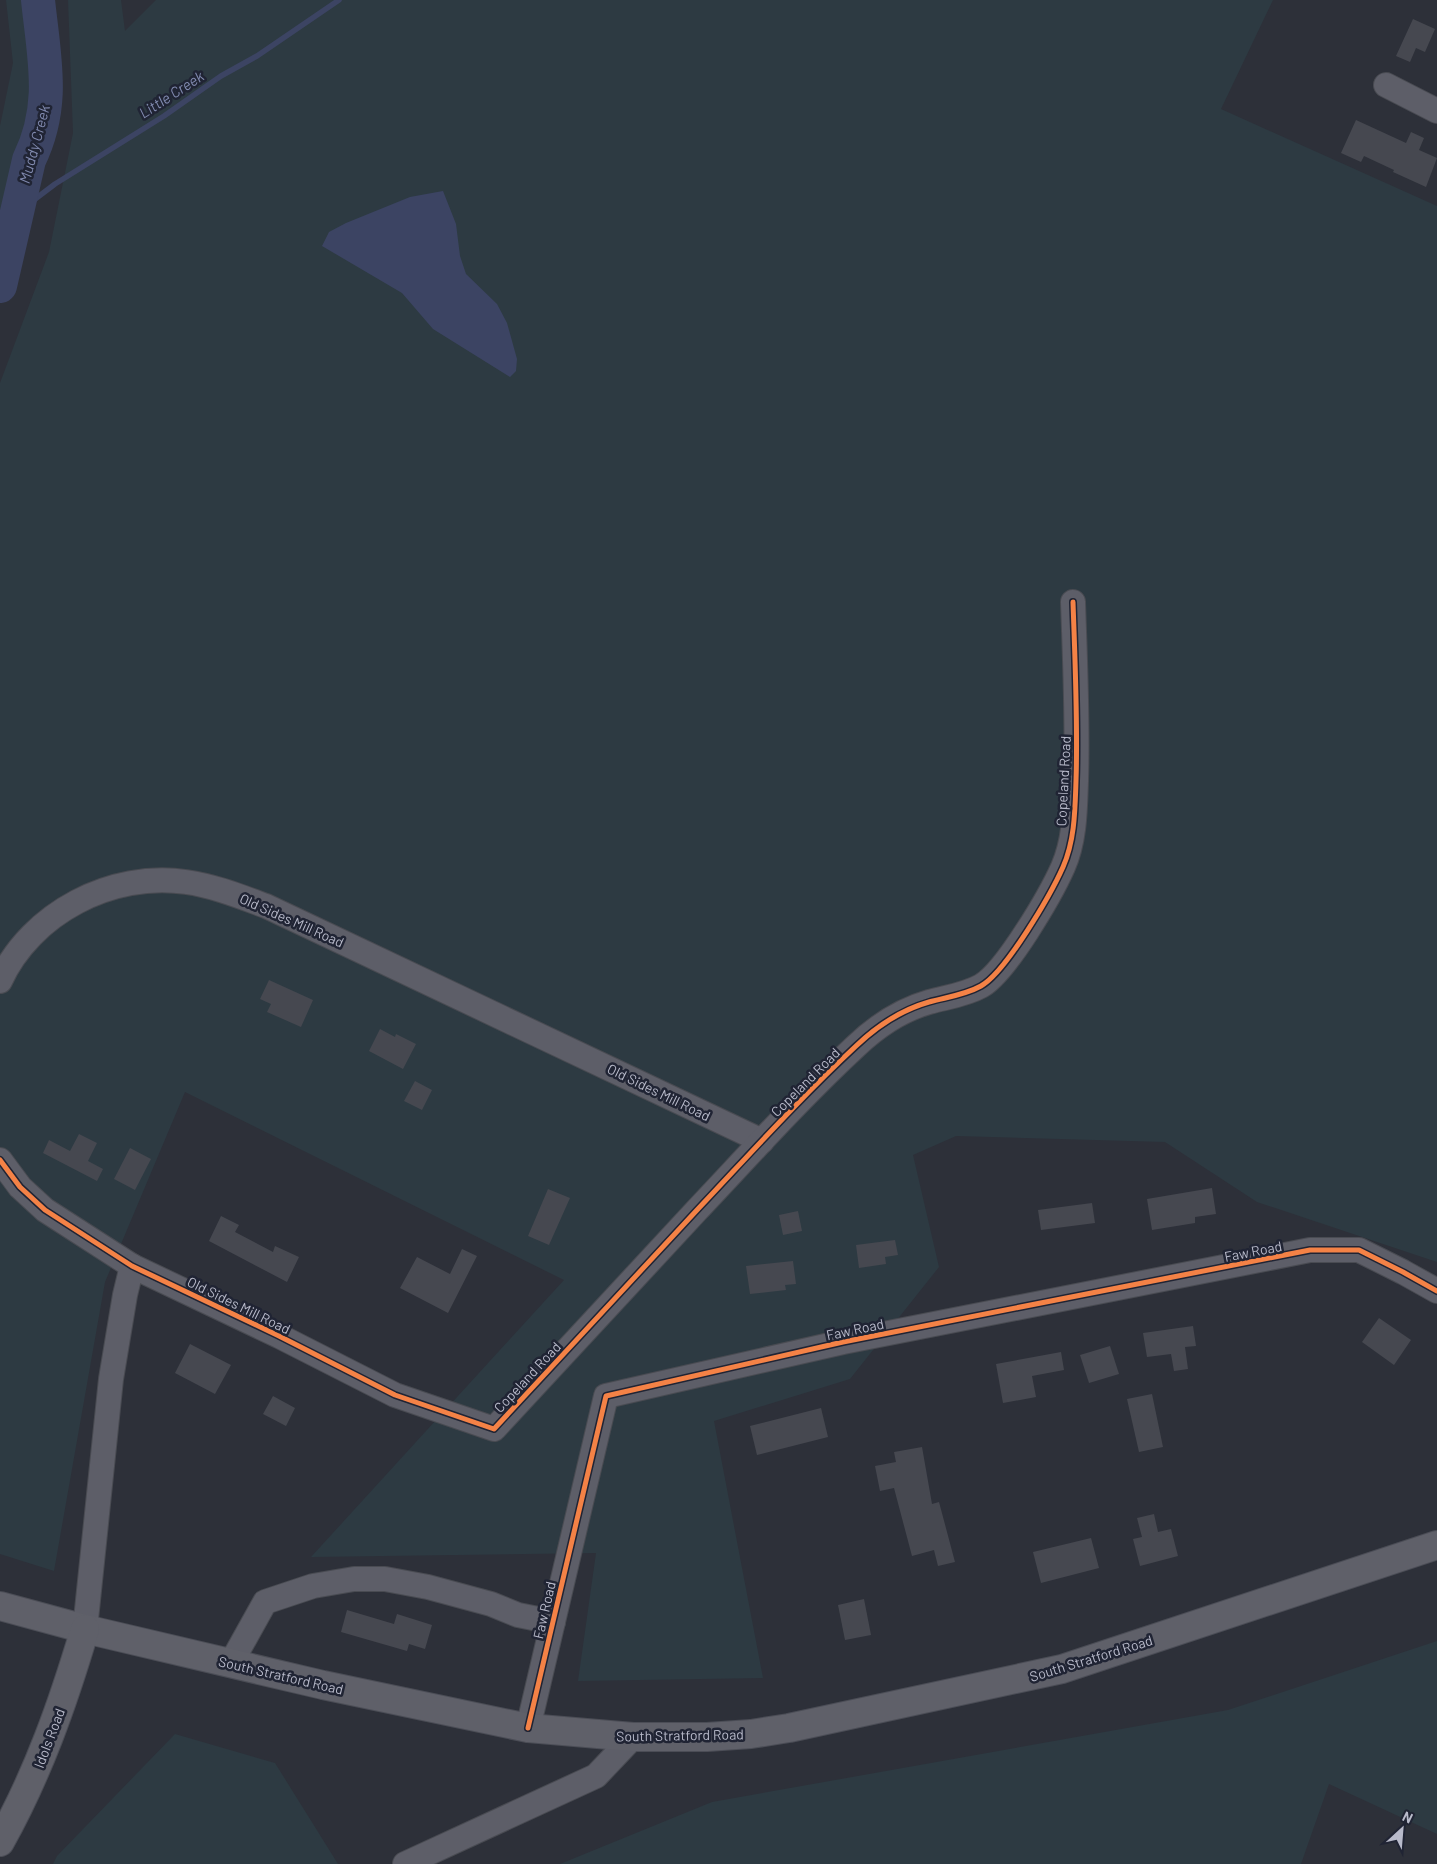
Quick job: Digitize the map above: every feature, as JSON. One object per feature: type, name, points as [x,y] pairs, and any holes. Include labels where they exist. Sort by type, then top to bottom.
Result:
[{"type":"main road","name":"South Stratford Road","points":[[0,1606],[85,1629],[323,1685],[528,1728],[633,1737],[707,1737],[751,1734],[789,1728],[1062,1669],[1437,1545]]},
{"type":"main road","name":"Idols Road","points":[[0,1842],[40,1762],[55,1724],[85,1629]]},
{"type":"street","points":[[1386,85],[1434,104]]},
{"type":"street","name":"Copeland Road","points":[[494,1429],[762,1141],[855,1047],[881,1025],[903,1012],[927,1003],[969,992],[984,985],[996,974],[1012,954],[1053,887],[1070,848],[1075,810],[1077,748],[1073,602]]},
{"type":"street","name":"Old Sides Mill Road","points":[[0,981],[18,951],[36,931],[55,915],[100,891],[150,881],[184,882],[218,888],[266,906],[762,1141]]},
{"type":"street","name":"Old Sides Mill Road","points":[[0,1160],[20,1187],[45,1210],[132,1266],[279,1336],[395,1395],[494,1429]]},
{"type":"street","name":"Faw Road","points":[[528,1728],[606,1396],[843,1342],[1310,1250],[1359,1250],[1437,1291]]},
{"type":"street","points":[[85,1629],[114,1362],[125,1295],[132,1266]]},
{"type":"street","points":[[230,1663],[264,1602],[313,1586],[354,1579],[385,1579],[428,1587],[491,1604],[518,1615],[553,1622]]},
{"type":"street","points":[[405,1864],[596,1776],[633,1737]]},
{"type":"shaded area","points":[[6,0],[27,0],[38,95],[0,238],[0,126],[13,63]]},
{"type":"shaded area","points":[[68,0],[121,0],[125,31],[156,0],[1273,0],[1221,109],[1437,206],[1437,1262],[1257,1202],[1165,1142],[956,1136],[913,1155],[939,1267],[850,1379],[714,1421],[763,1678],[578,1681],[596,1553],[311,1557],[564,1280],[185,1092],[105,1282],[54,1571],[0,1554],[0,383],[49,252],[73,133]]},
{"type":"shaded area","points":[[1437,1641],[1437,1834],[1329,1784],[1301,1864],[560,1864],[712,1802],[1228,1710]]},
{"type":"shaded area","points":[[175,1734],[275,1763],[338,1864],[53,1864],[57,1856]]},
{"type":"water","points":[[443,191],[456,224],[460,256],[466,274],[497,304],[507,323],[517,359],[516,371],[510,377],[433,329],[402,293],[322,246],[329,232],[346,223],[410,197]]},
{"type":"building","points":[[1413,19],[1435,29],[1425,52],[1416,48],[1410,62],[1396,56]]},
{"type":"building","points":[[1356,120],[1406,143],[1411,132],[1424,138],[1419,150],[1437,158],[1426,187],[1364,156],[1361,162],[1341,153]]},
{"type":"building","points":[[269,980],[313,1000],[301,1027],[267,1012],[271,1004],[260,999]]},
{"type":"building","points":[[380,1029],[395,1037],[396,1034],[416,1044],[403,1069],[369,1051]]},
{"type":"building","points":[[415,1081],[432,1090],[422,1110],[404,1101]]},
{"type":"building","points":[[79,1134],[97,1143],[88,1161],[103,1169],[97,1181],[43,1153],[49,1140],[70,1151]]},
{"type":"building","points":[[130,1148],[151,1159],[135,1190],[114,1179]]},
{"type":"building","points":[[1212,1188],[1216,1214],[1195,1217],[1195,1223],[1152,1230],[1147,1199]]},
{"type":"building","points":[[548,1189],[570,1198],[549,1245],[528,1236]]},
{"type":"building","points":[[1092,1203],[1095,1223],[1041,1230],[1038,1210]]},
{"type":"building","points":[[798,1211],[802,1231],[783,1235],[779,1215]]},
{"type":"building","points":[[221,1216],[239,1225],[235,1232],[273,1252],[275,1246],[299,1257],[287,1282],[209,1241]]},
{"type":"building","points":[[895,1240],[898,1255],[885,1257],[886,1264],[859,1268],[856,1245]]},
{"type":"building","points":[[462,1249],[477,1256],[448,1313],[400,1288],[417,1257],[450,1274]]},
{"type":"building","points":[[793,1261],[796,1284],[785,1285],[786,1290],[750,1294],[746,1266]]},
{"type":"building","points":[[1379,1318],[1411,1340],[1394,1365],[1362,1342]]},
{"type":"building","points":[[1193,1326],[1196,1346],[1185,1347],[1188,1369],[1174,1371],[1171,1354],[1147,1357],[1143,1333]]},
{"type":"building","points":[[190,1344],[231,1365],[215,1394],[175,1373]]},
{"type":"building","points":[[1110,1346],[1119,1374],[1089,1383],[1080,1355]]},
{"type":"building","points":[[1061,1352],[1064,1370],[1032,1376],[1036,1397],[1003,1403],[996,1364]]},
{"type":"building","points":[[1152,1394],[1163,1447],[1139,1452],[1127,1399]]},
{"type":"building","points":[[273,1396],[295,1408],[286,1426],[263,1414]]},
{"type":"building","points":[[821,1408],[828,1437],[757,1455],[750,1426]]},
{"type":"building","points":[[922,1447],[932,1504],[939,1502],[955,1562],[938,1566],[934,1550],[912,1556],[894,1488],[880,1491],[875,1466],[896,1462],[894,1452]]},
{"type":"building","points":[[1154,1514],[1158,1532],[1171,1529],[1178,1556],[1140,1566],[1133,1539],[1142,1537],[1137,1518]]},
{"type":"building","points":[[1091,1538],[1099,1568],[1041,1583],[1033,1552]]},
{"type":"building","points":[[864,1599],[871,1635],[845,1640],[838,1605]]},
{"type":"building","points":[[347,1610],[394,1624],[397,1614],[432,1625],[425,1649],[409,1644],[407,1651],[341,1632]]},
{"type":"waterway","name":"Muddy Creek","points":[[0,286],[29,160],[43,120],[46,81],[38,0]]},
{"type":"waterway","name":"Little Creek","points":[[18,212],[55,184],[164,116],[221,76],[257,56],[339,0]]},
{"type":"cycle path","points":[[0,1160],[20,1187],[45,1210],[132,1266],[279,1336],[395,1395],[494,1429],[775,1127],[856,1046],[881,1025],[909,1009],[962,994],[981,986],[1003,965],[1015,949],[1038,913],[1063,867],[1070,846],[1074,824],[1077,737],[1073,602]]},
{"type":"cycle path","points":[[528,1728],[606,1396],[843,1342],[1310,1250],[1359,1250],[1437,1291]]}]
